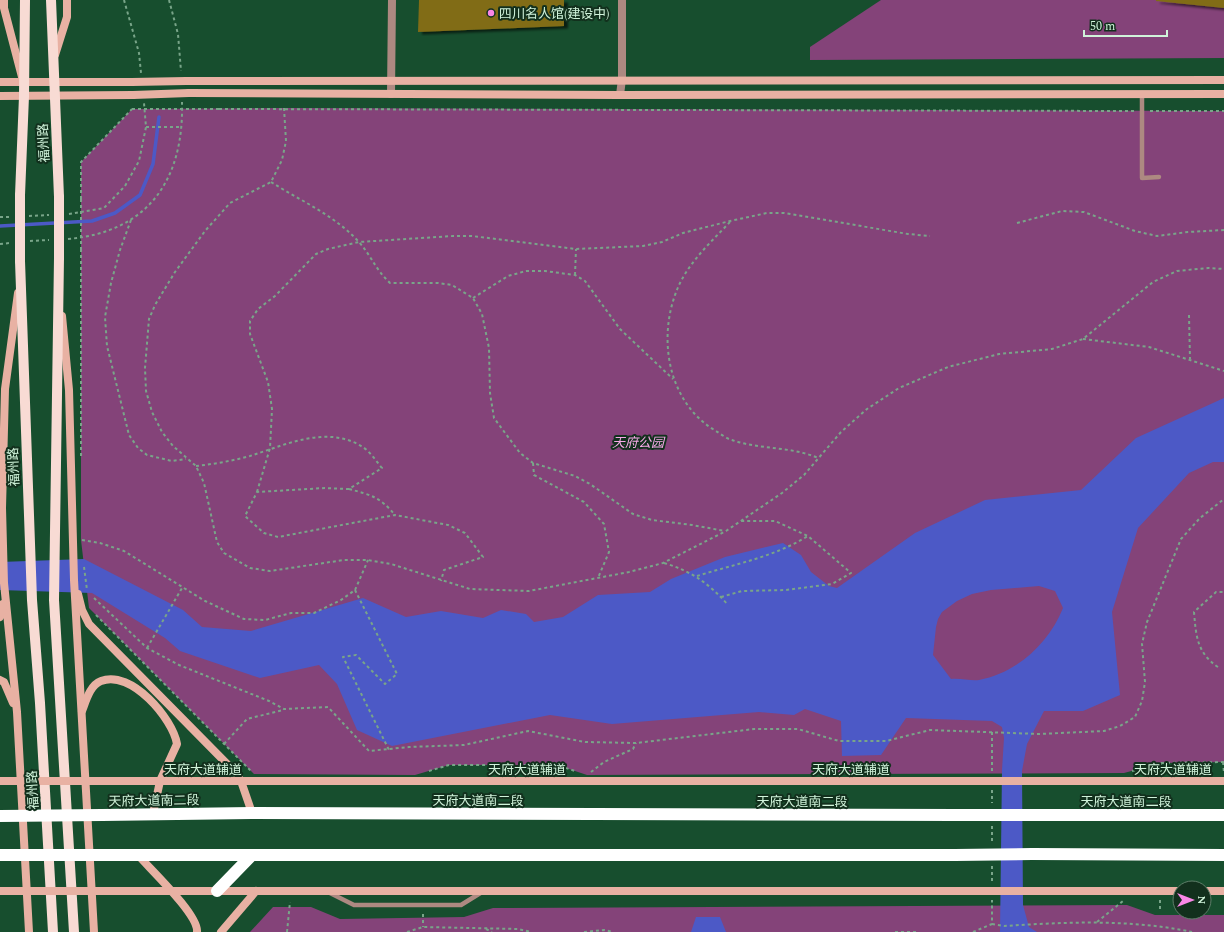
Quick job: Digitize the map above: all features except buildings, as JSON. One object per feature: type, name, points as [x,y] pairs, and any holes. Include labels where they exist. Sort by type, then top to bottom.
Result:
[{"type":"highway","name":"天府大道南二段","points":[[0,816],[252,813],[1224,815]]},
{"type":"highway","points":[[0,856],[1224,855]]},
{"type":"highway","points":[[218,891],[252,856]]},
{"type":"main road","name":"福州路","points":[[25,0],[19,282],[32,600],[40,703],[53,932]]},
{"type":"main road","name":"福州路","points":[[51,0],[59,197],[54,600],[74,932]]},
{"type":"street","points":[[4,0],[4,8],[23,82]]},
{"type":"street","points":[[53,61],[67,17],[67,0]]},
{"type":"street","points":[[391,94],[392,0]]},
{"type":"street","points":[[620,95],[622,79],[622,0]]},
{"type":"street","points":[[0,82],[132,82],[183,78],[391,81],[622,79],[1224,80]]},
{"type":"street","points":[[0,96],[189,93],[620,95],[1224,94]]},
{"type":"street","points":[[19,282],[5,389],[2,508],[4,584],[17,712],[29,932]]},
{"type":"street","points":[[59,282],[69,390],[74,580],[80,714],[94,932]]},
{"type":"street","points":[[74,580],[82,610],[90,624],[236,773],[241,781],[252,813]]},
{"type":"street","points":[[0,617],[2,613],[4,584]]},
{"type":"street","points":[[0,680],[4,682],[17,712]]},
{"type":"street","points":[[80,714],[91,690],[101,681],[115,680],[129,684],[143,692],[169,723],[176,738],[177,744],[160,781],[154,814]]},
{"type":"street","name":"天府大道辅道","points":[[0,781],[1224,781]]},
{"type":"street","points":[[138,856],[195,920],[197,932]]},
{"type":"street","points":[[0,891],[1172,891]]},
{"type":"street","points":[[221,932],[256,891]]},
{"type":"street","points":[[1212,891],[1224,891]]},
{"type":"lane","points":[[1142,93],[1142,178],[1159,177]]},
{"type":"lane","points":[[325,891],[354,905],[461,905],[485,891]]},
{"type":"path","points":[[124,0],[139,53],[141,75]]},
{"type":"path","points":[[169,0],[178,34],[183,78]]},
{"type":"path","points":[[182,97],[182,128],[178,153],[173,169],[159,193],[144,210],[131,220],[120,250],[111,283],[105,317],[106,346],[129,435],[138,448],[147,455],[172,461],[186,459]]},
{"type":"path","points":[[64,214],[104,208],[125,186],[139,161],[146,127],[143,98]]},
{"type":"path","points":[[284,108],[286,141],[282,160],[271,182],[230,203],[205,231],[175,272],[149,318],[145,368],[146,391],[152,412],[162,432],[186,459],[196,466],[204,483],[218,542],[224,553],[250,568],[270,571],[344,560],[368,560],[391,564],[470,589],[529,591],[629,572],[663,562],[726,531],[788,488],[804,475],[841,432],[867,409],[900,388],[948,366],[1000,354],[1052,349],[1083,340],[1149,347],[1224,371]]},
{"type":"path","points":[[81,462],[81,162],[132,109],[284,108],[1224,111]]},
{"type":"path","points":[[146,127],[182,128]]},
{"type":"path","points":[[271,182],[334,220],[359,242],[379,273],[390,283],[438,283],[452,285],[473,298],[482,314],[489,348],[490,393],[494,418],[520,453],[533,462],[575,476],[585,481],[633,514],[652,520],[726,531]]},
{"type":"path","points":[[1017,222],[1062,211],[1084,212],[1135,231],[1157,236],[1188,232],[1224,230]]},
{"type":"path","points":[[441,581],[444,570],[483,557],[476,545],[465,533],[448,525],[395,515],[278,537],[264,533],[245,516],[257,492],[270,448],[272,409],[268,382],[250,334],[250,321],[258,310],[275,296],[316,254],[328,249],[359,242],[472,236],[576,249],[642,246],[662,242],[683,233],[767,213],[784,213],[908,234],[930,236]]},
{"type":"path","points":[[24,216],[56,214]]},
{"type":"path","points":[[0,217],[16,216]]},
{"type":"path","points":[[730,221],[691,263],[680,283],[672,304],[668,330],[668,358],[674,380],[687,405],[706,425],[731,440],[763,447],[802,451],[818,458]]},
{"type":"path","points":[[575,275],[576,249]]},
{"type":"path","points":[[1083,340],[1153,282],[1177,272],[1208,268],[1224,269]]},
{"type":"path","points":[[473,298],[508,276],[545,270],[575,275],[585,281],[620,328],[674,380]]},
{"type":"path","points":[[1189,315],[1190,359]]},
{"type":"path","points":[[196,466],[221,463],[250,456],[270,448],[301,439],[321,437],[342,438],[362,446],[382,468],[349,489]]},
{"type":"path","points":[[533,462],[534,475],[584,502],[604,524],[609,552],[598,578]]},
{"type":"path","points":[[257,492],[325,488],[349,489],[371,495],[385,503],[395,515]]},
{"type":"path","points":[[224,744],[247,719],[284,709],[328,708],[369,751],[409,747],[464,745],[528,731],[585,742],[636,743],[754,729],[798,729],[839,742],[886,741],[930,730],[1039,734],[1104,731],[1120,726],[1135,717],[1142,701],[1146,682],[1142,644],[1147,622],[1168,570],[1181,539],[1200,518],[1224,499]]},
{"type":"path","points":[[721,597],[742,591],[786,590],[832,584],[851,574],[832,555],[808,536],[776,520],[740,521]]},
{"type":"path","points":[[81,532],[81,540],[100,543],[124,551],[182,588],[244,619],[265,620],[291,613],[314,613],[341,600],[355,590],[368,560]]},
{"type":"path","points":[[697,576],[769,555],[793,545],[808,536]]},
{"type":"path","points":[[663,562],[681,568],[697,576],[728,605]]},
{"type":"path","points":[[84,563],[87,593]]},
{"type":"path","points":[[147,648],[182,588]]},
{"type":"path","points":[[355,590],[396,674],[385,684],[356,656],[343,657],[389,750]]},
{"type":"path","points":[[1218,667],[1209,662],[1196,639],[1194,612],[1216,592],[1224,592]]},
{"type":"path","points":[[94,598],[147,648],[179,665],[269,701],[284,709]]},
{"type":"path","points":[[94,614],[254,774]]},
{"type":"path","points":[[992,732],[992,772]]},
{"type":"path","points":[[595,775],[587,775],[604,762],[633,749],[636,743]]},
{"type":"path","points":[[1132,771],[1160,763],[1224,762],[1224,775]]},
{"type":"path","points":[[1160,763],[1161,776]]},
{"type":"path","points":[[428,771],[449,765],[557,765],[580,773]]},
{"type":"path","points":[[992,788],[992,804]]},
{"type":"path","points":[[992,820],[992,844]]},
{"type":"path","points":[[992,860],[992,884]]},
{"type":"path","points":[[992,900],[992,924]]},
{"type":"path","points":[[1096,923],[1124,900]]},
{"type":"path","points":[[1160,900],[1160,910]]},
{"type":"path","points":[[287,932],[290,902]]},
{"type":"path","points":[[423,914],[423,927]]},
{"type":"path","points":[[973,932],[992,924],[1004,926],[1096,923],[1142,925],[1192,932]]},
{"type":"path","points":[[407,932],[423,927],[518,929],[531,932]]},
{"type":"path","points":[[485,929],[492,932]]},
{"type":"path","points":[[584,932],[604,930],[613,932]]},
{"type":"path","points":[[894,932],[919,932]]},
{"type":"green space","points":[[881,0],[1224,0],[1224,58],[810,60],[810,47]]},
{"type":"green space","name":"天府公园","points":[[284,108],[1224,111],[1224,762],[1161,763],[1124,773],[587,775],[557,765],[449,765],[415,775],[254,774],[89,608],[81,540],[81,162],[132,109]]},
{"type":"green space","points":[[1127,905],[1155,915],[1172,915],[1172,920],[1212,920],[1212,915],[1224,915],[1224,932],[250,932],[273,907],[311,907],[340,919],[464,917],[493,908]]},
{"type":"shaded area","points":[[1224,398],[1224,462],[1213,462],[1189,473],[1138,528],[1112,612],[1120,695],[1083,711],[1044,711],[1027,744],[1022,771],[1023,905],[1029,927],[1037,932],[1000,932],[1002,770],[1004,738],[1002,727],[992,721],[906,718],[881,755],[842,756],[841,721],[805,709],[794,715],[759,712],[612,724],[550,715],[392,746],[357,730],[337,684],[319,665],[260,678],[180,651],[165,638],[92,593],[0,590],[0,562],[84,559],[183,610],[202,627],[251,631],[363,598],[406,617],[441,611],[483,618],[501,610],[526,614],[534,622],[563,617],[598,595],[650,592],[671,579],[725,557],[783,543],[801,555],[811,572],[829,586],[837,588],[915,533],[985,500],[1081,490],[1136,438]],"holes":[[[1039,586],[1055,591],[1063,608],[1057,621],[1049,633],[1030,654],[1006,671],[979,680],[951,679],[933,655],[938,619],[942,612],[957,601],[972,594],[991,590]]]},
{"type":"shaded area","points":[[696,917],[720,917],[726,932],[691,932]]},
{"type":"waterway","points":[[0,226],[92,221],[115,213],[140,195],[153,164],[159,117]]},
{"type":"place","name":"四川名人馆(建设中)","points":[[491,13]]}]
